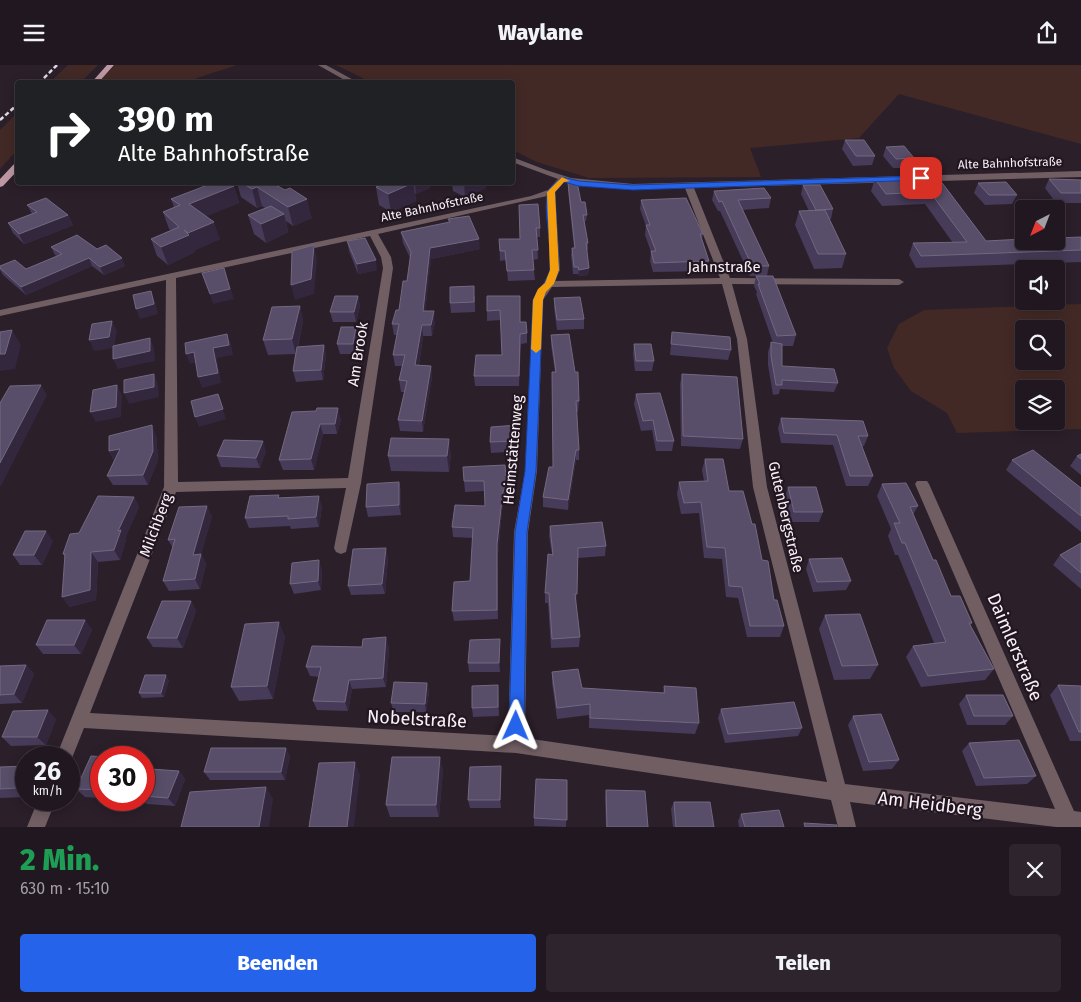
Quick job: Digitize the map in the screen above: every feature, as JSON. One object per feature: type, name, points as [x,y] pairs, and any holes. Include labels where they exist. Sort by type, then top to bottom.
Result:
[{"type":"main road","points":[[97,80],[111,65]]},
{"type":"main road","points":[[0,184],[15,168]]},
{"type":"street","points":[[321,65],[350,80]]},
{"type":"street","name":"Alte Bahnhofstraße","points":[[515,160],[562,180],[608,186],[689,186],[1081,174]]},
{"type":"street","points":[[551,192],[562,180]]},
{"type":"street","name":"Gutenbergstraße","points":[[689,186],[726,281],[742,339],[760,487],[847,827]]},
{"type":"street","name":"Alte Bahnhofstraße","points":[[0,313],[533,198],[551,192]]},
{"type":"street","name":"Heimstättenweg","points":[[516,745],[521,532],[530,471],[538,300],[542,291],[550,284],[554,270],[551,192]]},
{"type":"street","name":"Am Brook","points":[[341,548],[354,483],[388,268],[386,257],[373,233]]},
{"type":"street","name":"Milchberg","points":[[69,746],[171,487],[171,277]]},
{"type":"street","name":"Jahnstraße","points":[[550,284],[726,281],[899,282]]},
{"type":"street","points":[[171,487],[354,483]]},
{"type":"street","name":"Daimlerstraße","points":[[922,484],[1074,823]]},
{"type":"street","name":"Nobelstraße","points":[[80,720],[516,745],[838,792]]},
{"type":"street","name":"Am Heidberg","points":[[838,792],[1074,823]]},
{"type":"street","points":[[36,827],[43,811]]},
{"type":"shaded area","points":[[68,65],[98,65],[83,80],[52,80]]},
{"type":"shaded area","points":[[115,65],[237,65],[194,80],[101,80]]},
{"type":"shaded area","points":[[336,65],[1081,65],[1081,144],[899,94],[859,138],[750,148],[761,177],[589,178],[537,162],[515,151],[515,80],[367,80]]},
{"type":"shaded area","points":[[15,115],[15,152],[0,169],[0,130]]},
{"type":"shaded area","points":[[1081,304],[1081,429],[1065,430],[1065,380],[1015,380],[1015,430],[1050,430],[957,433],[947,413],[911,391],[894,368],[887,348],[899,324],[924,310],[1015,307],[1015,310],[1065,310],[1065,305]]},
{"type":"building","points":[[845,140],[864,140],[875,156],[856,156]]},
{"type":"building","points":[[904,146],[914,158],[896,159],[886,147]]},
{"type":"building","points":[[875,179],[940,180],[986,241],[1015,239],[1015,250],[1065,250],[1065,238],[1081,237],[1081,250],[921,256],[913,243],[967,242],[930,192],[886,194]]},
{"type":"building","points":[[1049,179],[1081,180],[1081,193],[1061,193]]},
{"type":"building","points":[[577,182],[581,202],[585,202],[587,215],[583,215],[588,243],[586,243],[589,268],[579,270],[578,267],[574,267],[572,248],[575,248],[568,183]]},
{"type":"building","points":[[1006,182],[1017,195],[989,195],[978,183]]},
{"type":"building","points":[[208,185],[234,186],[189,204],[214,222],[188,233],[184,230],[189,235],[161,247],[151,239],[179,227],[163,212],[180,205],[171,199]]},
{"type":"building","points":[[245,185],[276,185],[285,190],[290,188],[307,199],[288,207],[257,187],[252,189]]},
{"type":"building","points":[[381,185],[408,185],[388,194],[376,187]]},
{"type":"building","points":[[803,185],[820,185],[833,209],[816,210]]},
{"type":"building","points":[[764,188],[771,198],[738,200],[769,266],[752,266],[722,201],[719,202],[714,191]]},
{"type":"building","points":[[46,198],[68,215],[19,234],[8,223],[37,212],[27,205]]},
{"type":"building","points":[[686,198],[703,234],[700,234],[709,261],[654,263],[651,251],[656,251],[646,225],[650,225],[641,200]]},
{"type":"building","points":[[538,204],[540,228],[536,228],[538,250],[532,250],[534,270],[507,271],[505,251],[500,251],[499,239],[520,239],[519,205]]},
{"type":"building","points":[[271,206],[284,214],[261,224],[248,215]]},
{"type":"building","points":[[825,210],[846,254],[818,254],[799,211]]},
{"type":"building","points":[[469,216],[479,239],[430,248],[423,311],[434,311],[431,325],[422,325],[415,365],[431,366],[422,421],[398,420],[407,381],[399,380],[405,355],[393,355],[399,324],[392,324],[396,310],[399,310],[403,281],[407,281],[411,252],[401,232],[450,222],[448,219]]},
{"type":"building","points":[[77,235],[97,249],[106,245],[122,258],[100,267],[89,258],[21,287],[0,268],[0,266],[15,260],[26,269],[62,254],[51,247]]},
{"type":"building","points":[[365,238],[376,260],[357,264],[347,241]]},
{"type":"building","points":[[314,245],[311,279],[291,285],[292,251]]},
{"type":"building","points":[[224,268],[230,289],[210,294],[202,273]]},
{"type":"building","points":[[756,276],[773,276],[796,335],[777,336]]},
{"type":"building","points":[[474,286],[474,302],[450,303],[450,287]]},
{"type":"building","points":[[151,291],[154,304],[136,309],[133,295]]},
{"type":"building","points":[[335,296],[358,296],[354,312],[330,312]]},
{"type":"building","points":[[487,296],[520,296],[520,322],[526,322],[527,333],[520,334],[519,376],[474,376],[476,355],[502,355],[500,310],[487,311]]},
{"type":"building","points":[[580,297],[584,319],[557,320],[554,298]]},
{"type":"building","points":[[300,306],[292,339],[263,340],[272,307]]},
{"type":"building","points":[[112,321],[109,337],[89,340],[92,324]]},
{"type":"building","points":[[341,327],[356,327],[353,344],[337,344]]},
{"type":"building","points":[[12,330],[5,354],[0,354],[0,332]]},
{"type":"building","points":[[672,332],[730,337],[731,350],[671,344]]},
{"type":"building","points":[[227,334],[229,345],[213,348],[218,373],[198,377],[194,352],[186,354],[185,343]]},
{"type":"building","points":[[569,334],[575,372],[578,372],[579,401],[576,401],[579,450],[576,450],[568,500],[543,497],[549,467],[553,467],[552,372],[556,372],[551,335]]},
{"type":"building","points":[[150,338],[150,351],[113,359],[113,346]]},
{"type":"building","points":[[771,342],[782,344],[782,366],[834,369],[838,383],[782,380],[782,385],[776,385],[771,356]]},
{"type":"building","points":[[634,344],[651,344],[654,361],[636,361]]},
{"type":"building","points":[[324,345],[321,370],[293,371],[297,347]]},
{"type":"building","points":[[154,374],[154,387],[124,393],[124,380]]},
{"type":"building","points":[[682,374],[737,377],[743,439],[683,436]]},
{"type":"building","points":[[41,385],[0,463],[0,403],[10,386]]},
{"type":"building","points":[[117,385],[116,407],[90,412],[93,390]]},
{"type":"building","points":[[660,393],[674,441],[657,441],[653,420],[643,421],[636,394]]},
{"type":"building","points":[[218,394],[223,409],[195,417],[191,401]]},
{"type":"building","points":[[317,408],[338,408],[335,424],[320,424],[311,459],[279,460],[292,412],[316,411]]},
{"type":"building","points":[[781,418],[863,421],[868,436],[858,436],[873,476],[850,476],[837,435],[784,433]]},
{"type":"building","points":[[152,425],[153,451],[143,475],[107,476],[120,449],[109,451],[109,436]]},
{"type":"building","points":[[518,425],[519,441],[490,442],[491,427]]},
{"type":"building","points":[[391,438],[449,439],[447,456],[388,456]]},
{"type":"building","points":[[224,440],[263,441],[256,458],[217,456]]},
{"type":"building","points":[[1033,450],[1081,488],[1081,516],[1012,460]]},
{"type":"building","points":[[705,459],[723,459],[729,491],[743,491],[752,524],[755,524],[762,560],[768,561],[774,600],[777,600],[784,626],[750,626],[742,587],[729,586],[725,548],[707,547],[701,502],[684,503],[679,482],[708,481]]},
{"type":"building","points":[[505,465],[507,490],[503,490],[497,544],[497,610],[452,611],[454,582],[470,581],[473,528],[452,527],[455,505],[485,506],[484,481],[464,481],[463,467]]},
{"type":"building","points":[[399,482],[399,505],[366,507],[367,484]]},
{"type":"building","points":[[906,483],[918,506],[910,507],[933,560],[936,560],[951,596],[960,596],[972,623],[969,623],[994,669],[928,676],[913,646],[946,642],[905,543],[902,543],[894,523],[900,523],[882,484]]},
{"type":"building","points":[[788,487],[816,487],[823,512],[794,512]]},
{"type":"building","points":[[279,495],[278,498],[319,496],[316,517],[288,519],[288,516],[245,518],[250,496]]},
{"type":"building","points":[[98,496],[134,497],[118,531],[121,530],[114,550],[91,552],[90,590],[62,597],[65,554],[63,554],[70,534],[79,533]]},
{"type":"building","points":[[207,506],[193,555],[201,554],[195,579],[163,581],[175,539],[168,540],[179,507]]},
{"type":"building","points":[[602,522],[606,546],[578,548],[577,594],[575,594],[580,637],[552,639],[549,593],[545,593],[548,554],[553,555],[550,526]]},
{"type":"building","points":[[25,531],[46,531],[34,555],[13,555]]},
{"type":"building","points":[[1081,543],[1081,573],[1060,555]]},
{"type":"building","points":[[386,548],[382,584],[348,586],[353,549]]},
{"type":"building","points":[[842,558],[851,581],[817,582],[809,559]]},
{"type":"building","points":[[319,560],[318,581],[290,584],[292,563]]},
{"type":"building","points":[[162,601],[191,601],[177,638],[147,638]]},
{"type":"building","points":[[860,614],[878,665],[842,666],[825,615]]},
{"type":"building","points":[[47,620],[85,620],[74,645],[36,645]]},
{"type":"building","points":[[279,622],[267,686],[231,687],[245,624]]},
{"type":"building","points":[[386,637],[383,678],[349,680],[345,702],[313,701],[321,667],[306,667],[312,646],[362,647],[363,639]]},
{"type":"building","points":[[500,639],[499,663],[468,663],[470,640]]},
{"type":"building","points":[[26,665],[14,694],[0,695],[0,666]]},
{"type":"building","points":[[578,669],[582,688],[665,693],[664,686],[696,688],[699,723],[590,718],[590,704],[557,708],[552,672]]},
{"type":"building","points":[[145,675],[166,675],[161,693],[139,693]]},
{"type":"building","points":[[394,682],[427,683],[425,704],[391,703]]},
{"type":"building","points":[[498,685],[498,707],[472,708],[472,686]]},
{"type":"building","points":[[1058,685],[1081,686],[1081,732],[1079,732]]},
{"type":"building","points":[[966,695],[1003,695],[1013,716],[974,716]]},
{"type":"building","points":[[794,702],[802,728],[728,734],[721,709]]},
{"type":"building","points":[[48,710],[37,737],[2,737],[13,711]]},
{"type":"building","points":[[881,714],[899,760],[869,762],[853,716]]},
{"type":"building","points":[[1019,740],[1036,776],[984,778],[969,743]]},
{"type":"building","points":[[211,748],[286,748],[281,772],[204,772]]},
{"type":"building","points":[[392,757],[440,757],[436,805],[386,805]]},
{"type":"building","points":[[90,758],[90,790],[80,789],[80,780]]},
{"type":"building","points":[[355,762],[347,827],[309,827],[319,763]]},
{"type":"building","points":[[15,766],[15,788],[0,789],[0,767]]},
{"type":"building","points":[[501,766],[500,800],[468,800],[470,767]]},
{"type":"building","points":[[155,769],[179,771],[168,798],[155,797]]},
{"type":"building","points":[[536,779],[567,780],[567,820],[534,818]]},
{"type":"building","points":[[266,787],[259,827],[181,827],[190,792]]},
{"type":"building","points":[[606,790],[645,791],[648,827],[607,827]]},
{"type":"building","points":[[674,802],[710,802],[714,827],[676,827]]},
{"type":"building","points":[[779,810],[784,827],[745,827],[741,814]]},
{"type":"building","points":[[804,823],[837,825],[837,827],[805,827]]},
{"type":"railway","points":[[42,80],[57,65]]},
{"type":"railway","points":[[0,120],[15,107]]},
{"type":"slow traffic","points":[[536,349],[538,300],[542,291],[550,284],[554,270],[551,192],[562,180],[566,181]]},
{"type":"route","points":[[516,726],[521,532],[530,471],[538,300],[542,291],[550,284],[554,270],[551,192],[562,180],[633,187],[921,178]]}]
